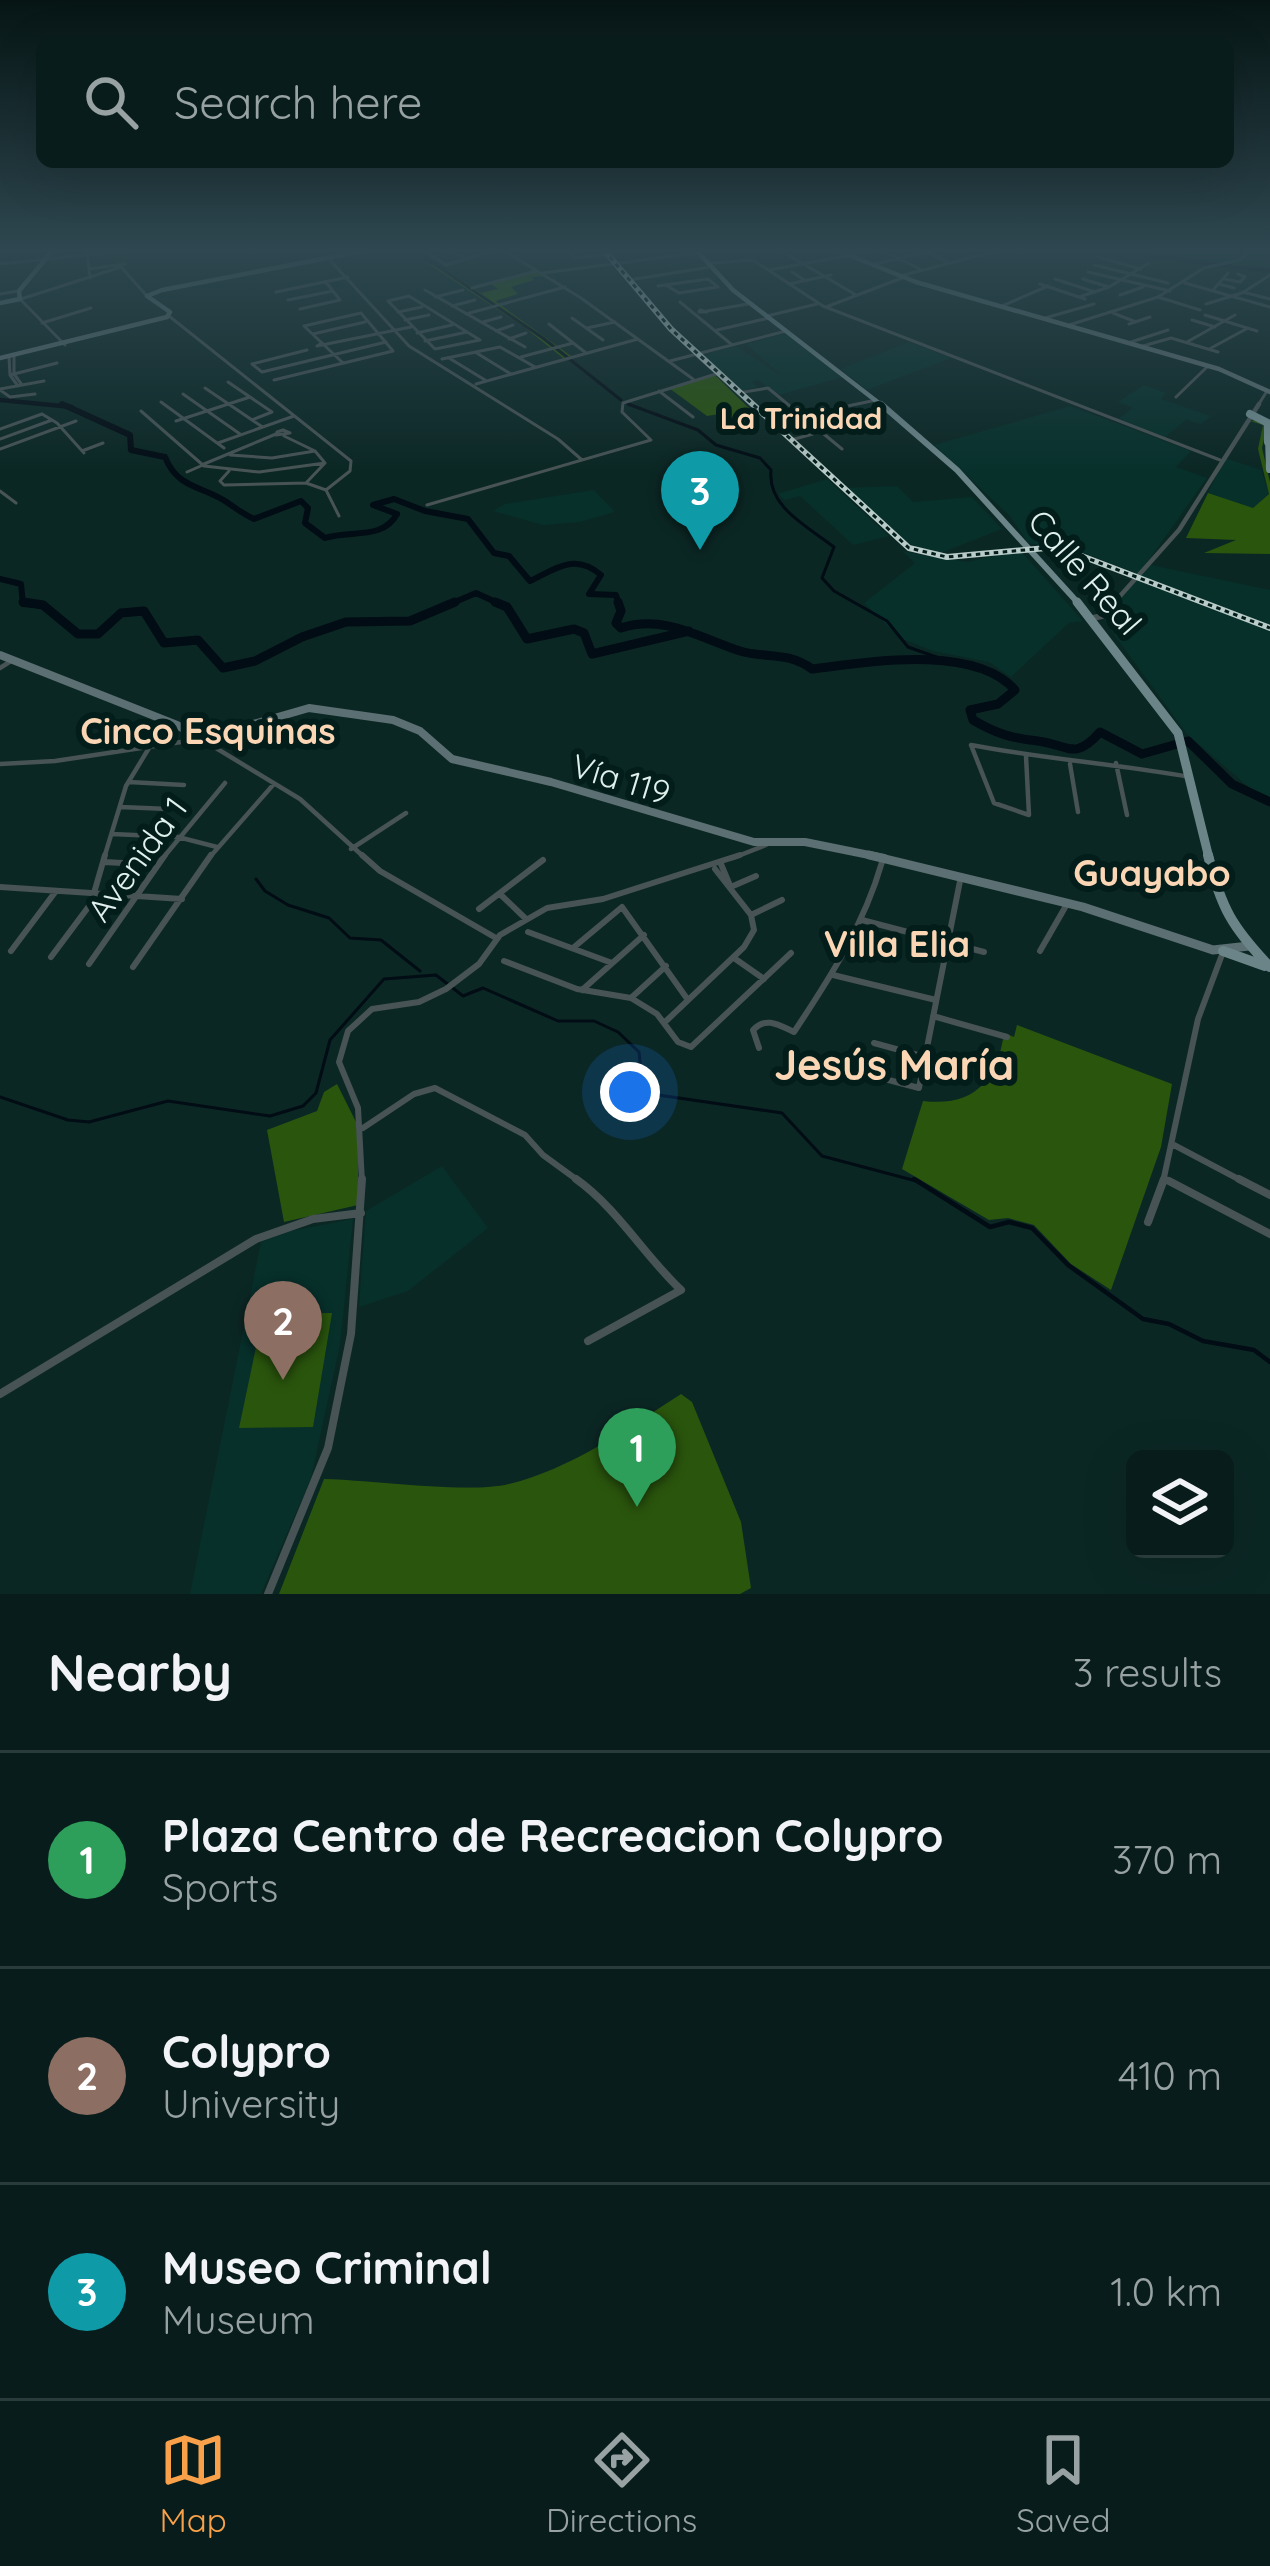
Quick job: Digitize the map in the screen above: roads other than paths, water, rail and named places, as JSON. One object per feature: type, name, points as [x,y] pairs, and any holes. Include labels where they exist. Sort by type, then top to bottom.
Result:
[{"type":"highway","points":[[1256,415],[1269,425],[1270,469]]},
{"type":"main road","points":[[0,358],[139,324]]},
{"type":"main road","name":"Calle Real","points":[[777,324],[938,454],[1092,622],[1147,693],[1183,749],[1217,895],[1235,931],[1270,968]]},
{"type":"main road","points":[[1069,325],[1269,390]]},
{"type":"main road","name":"Calle Real","points":[[938,454],[1092,622],[1147,693]]},
{"type":"main road","points":[[0,656],[177,725],[201,739]]},
{"type":"main road","name":"Vía 119","points":[[201,739],[309,708],[393,720],[420,731],[443,754],[458,761],[769,844],[806,842],[961,876],[1223,951],[1249,946]]},
{"type":"main road","points":[[1223,951],[1235,945],[1235,931]]},
{"type":"main road","points":[[1223,951],[1270,968]]},
{"type":"street","points":[[44,324],[65,345]]},
{"type":"street","points":[[179,324],[351,461],[344,476],[326,490]]},
{"type":"street","points":[[311,324],[304,326],[343,363]]},
{"type":"street","points":[[313,334],[354,324]]},
{"type":"street","points":[[274,380],[393,351],[370,324]]},
{"type":"street","points":[[390,324],[414,351],[558,439],[582,460]]},
{"type":"street","points":[[481,324],[525,347]]},
{"type":"street","points":[[549,324],[586,353]]},
{"type":"street","points":[[582,324],[603,340]]},
{"type":"street","points":[[587,328],[604,324]]},
{"type":"street","points":[[618,324],[693,379]]},
{"type":"street","points":[[707,324],[733,345]]},
{"type":"street","points":[[715,331],[740,324]]},
{"type":"street","points":[[868,324],[1220,460]]},
{"type":"street","points":[[1206,324],[1215,327]]},
{"type":"street","points":[[1187,342],[1221,324]]},
{"type":"street","points":[[1235,324],[1257,331]]},
{"type":"street","points":[[323,344],[411,326],[416,333],[424,341],[435,349],[480,340],[453,325],[416,333]]},
{"type":"street","points":[[495,332],[513,326]]},
{"type":"street","points":[[1210,349],[1248,328]]},
{"type":"street","points":[[1131,342],[1168,330]]},
{"type":"street","points":[[670,362],[786,331]]},
{"type":"street","points":[[424,341],[466,332]]},
{"type":"street","points":[[509,339],[526,333]]},
{"type":"street","points":[[1143,346],[1171,338],[1218,352]]},
{"type":"street","points":[[476,384],[638,340]]},
{"type":"street","points":[[307,350],[252,364],[262,372],[386,342]]},
{"type":"street","points":[[519,358],[573,343]]},
{"type":"street","points":[[486,381],[446,359],[500,347],[536,367]]},
{"type":"street","points":[[475,352],[511,374]]},
{"type":"street","points":[[696,355],[791,440],[820,431]]},
{"type":"street","points":[[11,356],[12,375],[20,386]]},
{"type":"street","points":[[12,375],[57,363]]},
{"type":"street","points":[[1175,397],[1207,367]]},
{"type":"street","points":[[427,505],[651,440],[621,409],[628,399],[716,374]]},
{"type":"street","points":[[0,390],[44,382]]},
{"type":"street","points":[[228,382],[272,412],[252,420]]},
{"type":"street","points":[[205,388],[263,425]]},
{"type":"street","points":[[736,393],[769,388],[842,449]]},
{"type":"street","points":[[658,389],[693,417]]},
{"type":"street","points":[[0,390],[10,398],[35,394]]},
{"type":"street","points":[[1092,622],[1180,530],[1220,460],[1256,415],[1269,390]]},
{"type":"street","points":[[183,394],[240,434]]},
{"type":"street","points":[[176,421],[250,397]]},
{"type":"street","points":[[801,416],[876,400]]},
{"type":"street","points":[[161,401],[224,448]]},
{"type":"street","points":[[141,411],[205,464],[230,471],[273,472],[326,463]]},
{"type":"street","points":[[0,429],[42,414],[83,452],[103,443]]},
{"type":"street","points":[[218,443],[295,417]]},
{"type":"street","points":[[0,439],[52,420]]},
{"type":"street","points":[[0,449],[76,421]]},
{"type":"street","points":[[780,431],[809,422]]},
{"type":"street","points":[[187,472],[307,427]]},
{"type":"street","points":[[286,434],[326,463]]},
{"type":"street","points":[[240,454],[286,434]]},
{"type":"street","points":[[205,464],[230,455],[272,458],[315,451]]},
{"type":"street","points":[[306,483],[326,463]]},
{"type":"street","points":[[230,471],[220,481],[224,485],[306,483],[326,490],[339,516]]},
{"type":"street","points":[[344,476],[355,487]]},
{"type":"street","points":[[0,490],[16,503]]},
{"type":"street","points":[[0,668],[11,661]]},
{"type":"street","points":[[0,764],[201,739],[314,811],[352,849],[400,884],[496,938]]},
{"type":"street","points":[[1026,756],[1029,815],[994,803],[970,745],[1070,764],[1116,764],[1190,777]]},
{"type":"street","points":[[51,956],[96,893],[128,782],[149,748]]},
{"type":"street","points":[[1070,764],[1078,812]]},
{"type":"street","points":[[1116,764],[1127,814]]},
{"type":"street","points":[[128,782],[184,784]]},
{"type":"street","name":"Avenida 1","points":[[89,964],[178,837],[225,783]]},
{"type":"street","points":[[134,967],[217,847],[273,784]]},
{"type":"street","points":[[120,807],[169,809]]},
{"type":"street","points":[[352,849],[406,813]]},
{"type":"street","points":[[112,834],[178,837],[217,847]]},
{"type":"street","points":[[268,1594],[318,1476],[339,1407],[357,1294],[363,1128],[340,1070],[339,1053],[347,1031],[372,1010],[419,1002],[446,989],[483,960],[496,938],[556,904],[603,898],[717,866],[769,844]]},
{"type":"street","points":[[759,1048],[753,1030],[759,1023],[767,1020],[794,1032],[833,975],[862,920],[884,858]]},
{"type":"street","points":[[479,908],[543,860]]},
{"type":"street","points":[[103,862],[140,864]]},
{"type":"street","points":[[664,1023],[752,936],[751,916],[717,866]]},
{"type":"street","points":[[732,887],[756,876]]},
{"type":"street","points":[[843,1068],[919,1088],[961,876]]},
{"type":"street","points":[[0,887],[182,899]]},
{"type":"street","points":[[11,952],[56,891]]},
{"type":"street","points":[[499,893],[526,919]]},
{"type":"street","points":[[751,916],[782,900]]},
{"type":"street","points":[[1040,951],[1067,903]]},
{"type":"street","points":[[573,948],[622,907],[688,1000]]},
{"type":"street","points":[[862,920],[984,952]]},
{"type":"street","points":[[528,932],[612,963]]},
{"type":"street","points":[[582,990],[644,935]]},
{"type":"street","points":[[1148,1222],[1167,1180],[1181,1079],[1205,989],[1223,951]]},
{"type":"street","points":[[504,961],[582,990],[631,998],[687,1047],[702,1041],[790,953]]},
{"type":"street","points":[[732,958],[764,979]]},
{"type":"street","points":[[631,998],[666,966]]},
{"type":"street","points":[[833,975],[936,1000]]},
{"type":"street","points":[[933,1016],[1007,1037]]},
{"type":"street","points":[[874,1043],[925,1057]]},
{"type":"street","points":[[363,1128],[390,1114],[413,1091],[435,1088],[524,1135],[543,1155],[599,1195],[647,1258],[681,1290],[588,1341]]},
{"type":"street","points":[[1171,1144],[1270,1195]]},
{"type":"street","points":[[1167,1180],[1270,1234]]},
{"type":"street","points":[[0,1394],[256,1239],[314,1219],[362,1212]]},
{"type":"waterway","points":[[523,324],[621,400]]},
{"type":"waterway","points":[[0,400],[68,407]]},
{"type":"waterway","points":[[62,404],[68,407]]},
{"type":"waterway","points":[[628,404],[698,430],[716,445],[760,458],[771,470],[771,483],[782,505],[834,547],[822,578],[834,591],[887,621],[908,647],[956,664]]},
{"type":"waterway","points":[[68,407],[72,407]]},
{"type":"waterway","points":[[68,407],[130,435],[131,450],[165,457],[185,482],[254,519],[301,501],[308,508],[305,523],[325,538],[366,533],[384,528],[397,514],[373,505],[394,499],[468,519],[494,553],[509,556],[530,581],[566,565],[592,568],[601,575],[589,594],[616,595],[619,605]]},
{"type":"waterway","points":[[0,579],[21,584],[23,604],[37,605]]},
{"type":"waterway","points":[[455,602],[476,593],[500,604]]},
{"type":"waterway","points":[[23,602],[43,605],[78,634],[98,634],[121,613],[144,611],[164,643],[198,640],[223,668],[255,661],[346,622],[410,621],[455,602]]},
{"type":"waterway","points":[[448,605],[455,602]]},
{"type":"waterway","points":[[495,602],[500,604]]},
{"type":"waterway","points":[[500,604],[507,607],[527,639],[574,629],[584,633],[592,654],[687,631]]},
{"type":"waterway","points":[[619,605],[616,623],[621,628],[652,624],[687,631]]},
{"type":"waterway","points":[[687,631],[812,669],[920,660],[974,666],[1015,690],[998,704],[970,710],[973,720],[989,729],[1071,749],[1084,746],[1100,732],[1142,754],[1188,741],[1232,784],[1270,802]]},
{"type":"waterway","points":[[256,879],[265,891],[288,905],[329,918],[350,938],[381,940],[420,971]]},
{"type":"waterway","points":[[0,1097],[68,1120],[89,1122],[168,1101],[270,1116],[303,1106],[316,1093],[330,1040],[384,979],[436,975],[463,996],[483,988],[558,1021],[594,1021],[618,1032],[639,1052],[642,1081],[658,1095],[782,1113],[822,1156],[918,1181]]},
{"type":"waterway","points":[[914,1179],[918,1181]]},
{"type":"waterway","points":[[918,1181],[990,1227],[1009,1222],[1032,1228],[1068,1265],[1143,1319],[1169,1324],[1203,1341],[1254,1350],[1270,1362]]},
{"type":"railway","points":[[667,324],[909,548],[947,557],[1058,547],[1270,628]]},
{"type":"place","name":"Museo Criminal","points":[[700,550]]},
{"type":"place","name":"Colypro","points":[[283,1380]]},
{"type":"place","name":"Plaza Centro de Recreacion Colypro","points":[[637,1507]]},
{"type":"district","name":"La Trinidad","points":[[801,419]]},
{"type":"district","name":"Cinco Esquinas","points":[[208,731]]},
{"type":"district","name":"Guayabo","points":[[1152,873]]},
{"type":"district","name":"Villa Elia","points":[[897,944]]},
{"type":"district","name":"Jesús María","points":[[894,1065]]}]
